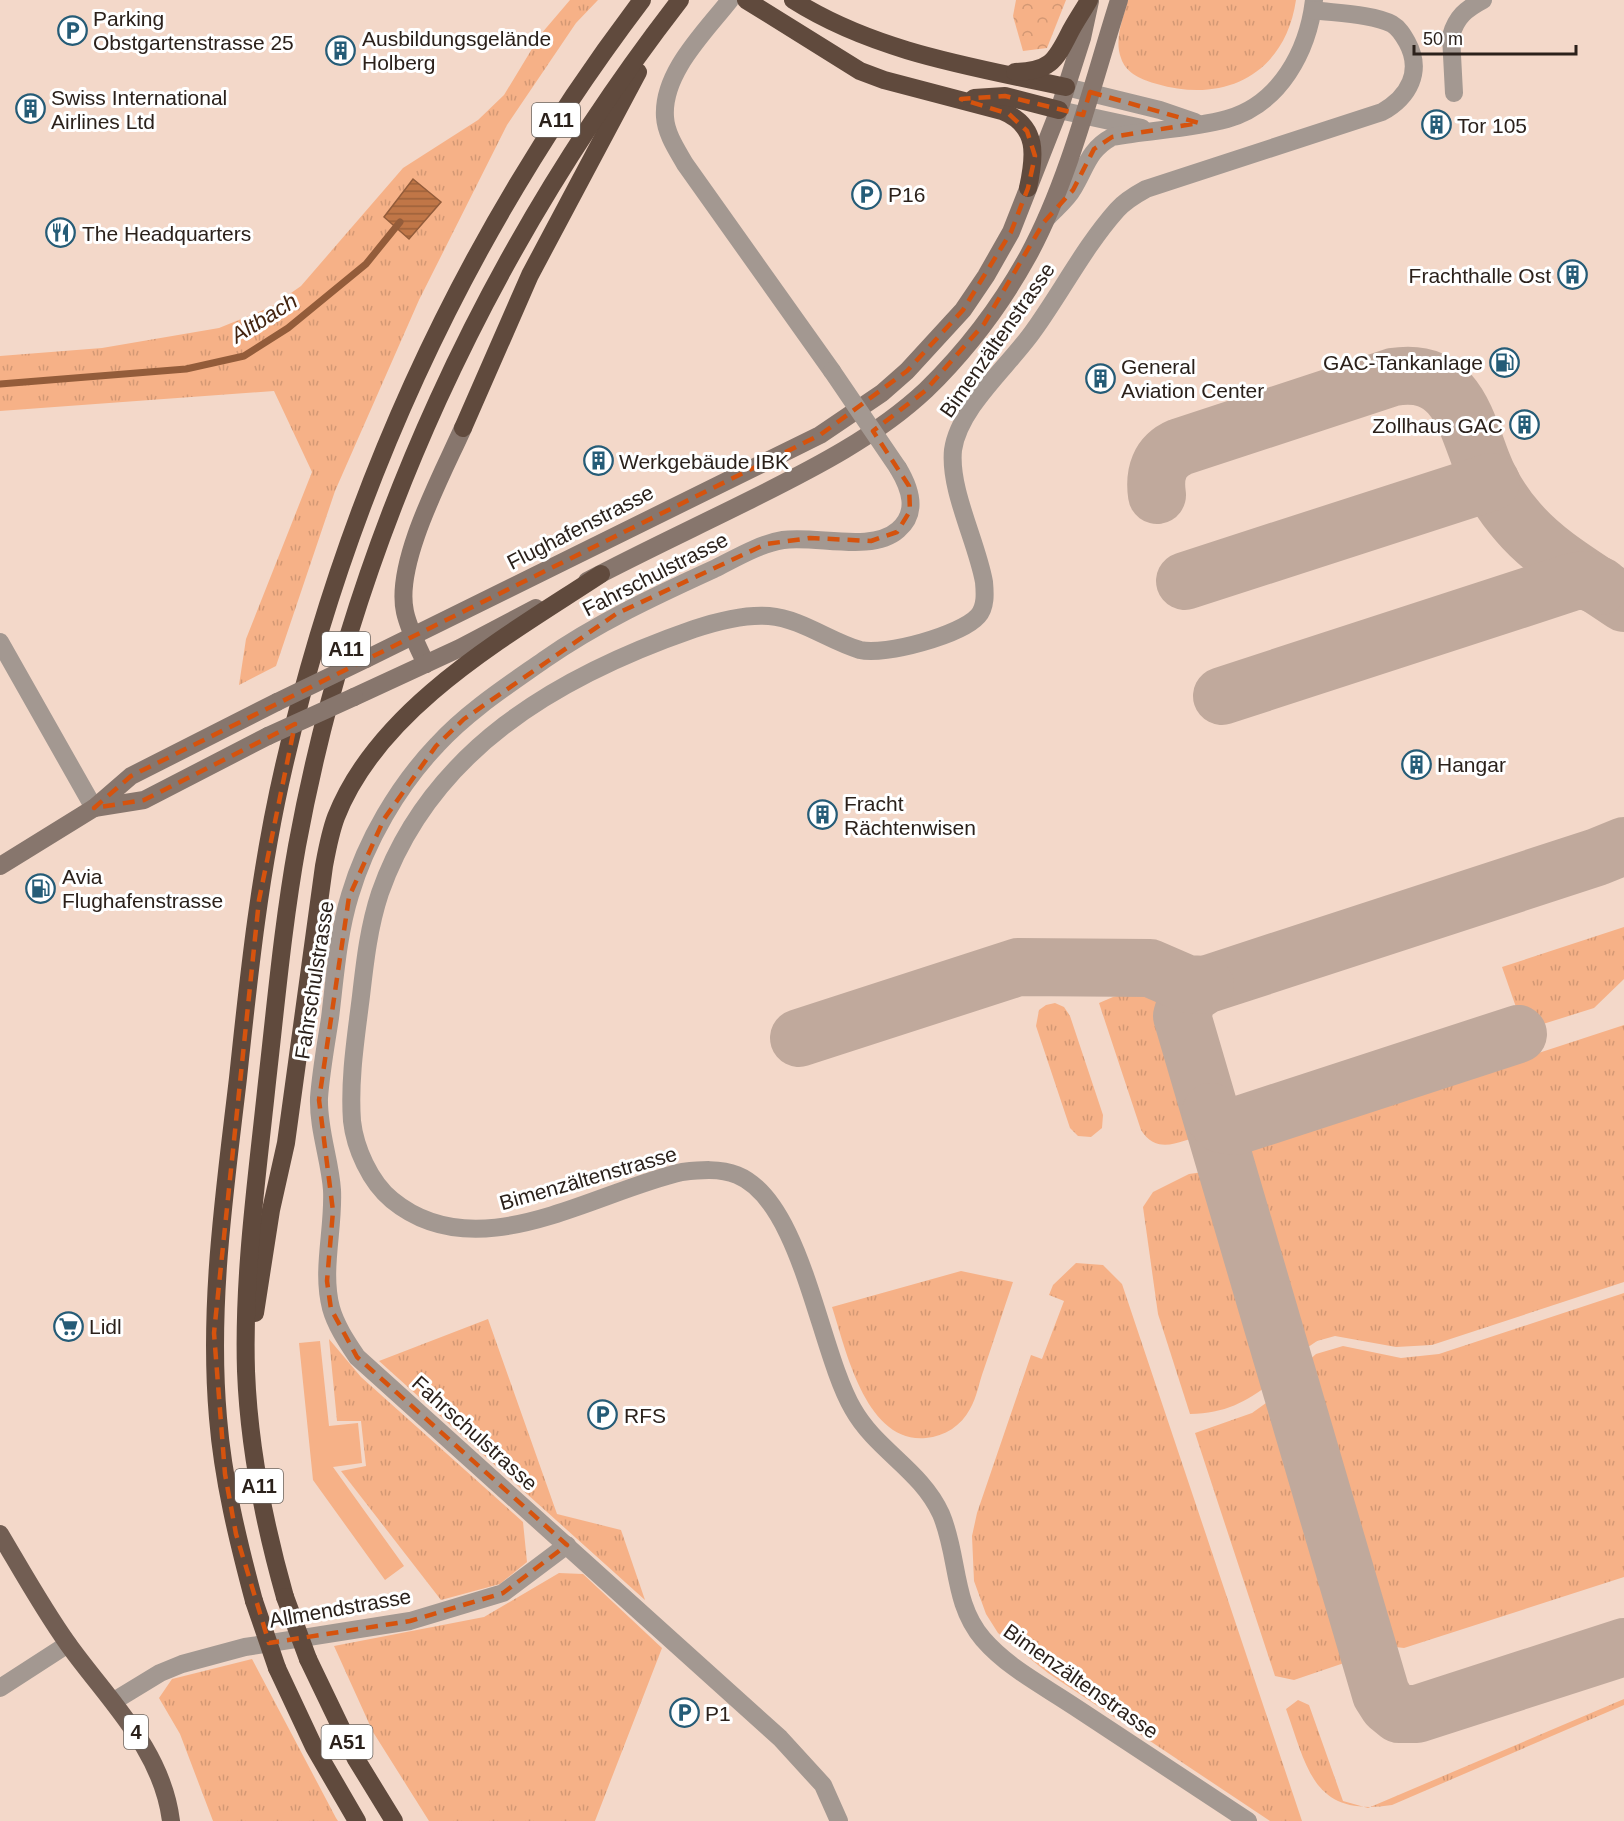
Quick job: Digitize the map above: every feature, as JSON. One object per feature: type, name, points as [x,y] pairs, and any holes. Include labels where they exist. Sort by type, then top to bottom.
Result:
[{"type":"highway","name":"A11","points":[[254,1601],[236,1534],[225,1474],[218,1419],[214,1333],[219,1253],[252,951],[266,858],[284,765],[324,616],[342,560],[384,446],[412,381],[474,256],[511,192],[561,112],[642,0]]},
{"type":"highway","points":[[746,0],[860,71],[884,80],[961,99],[1009,114],[1027,131],[1035,156],[1028,189]]},
{"type":"highway","points":[[793,0],[827,20],[885,44],[995,72],[1066,87]]},
{"type":"highway","points":[[995,72],[1028,72],[1053,62],[1064,47],[1089,0]]},
{"type":"highway","name":"A11","points":[[285,1597],[270,1543],[259,1486],[246,1371],[246,1281],[287,908],[309,791],[354,619],[405,474],[492,288],[568,157],[677,5]]},
{"type":"highway","points":[[463,428],[530,275],[677,5]]},
{"type":"highway","points":[[961,99],[1005,96],[1059,110]]},
{"type":"highway","points":[[246,1371],[273,1203],[286,1143],[324,866],[336,818],[370,757],[429,696],[502,639],[601,574]]},
{"type":"highway","name":"A51","points":[[285,1597],[308,1659],[356,1759],[394,1821]]},
{"type":"highway","name":"A51","points":[[254,1601],[277,1668],[314,1747],[357,1821]]},
{"type":"main road","name":"Flughafenstrasse","points":[[0,866],[94,808],[131,776],[820,435],[882,393],[936,343],[963,310],[1011,232],[1059,110],[1082,38],[1089,0]]},
{"type":"main road","name":"Flughafenstrasse","points":[[94,808],[144,800],[268,736],[426,664],[796,477],[843,450],[895,415],[925,391],[984,324],[1028,256],[1044,222],[1083,115],[1119,0]]},
{"type":"main road","points":[[426,664],[405,611],[407,569],[430,502],[463,428]]},
{"type":"main road","name":"4","points":[[0,1534],[68,1644],[140,1737],[159,1775],[170,1813]]},
{"type":"street","name":"Fahrschulstrasse","points":[[730,0],[673,78],[665,106],[669,132],[685,164],[832,370],[898,468],[909,486],[912,499],[910,511],[897,532],[871,541],[810,538],[766,544],[616,614],[546,659],[464,719],[436,746],[407,782],[372,842],[349,897],[336,963],[319,1100],[331,1173],[333,1211],[327,1281],[331,1309],[342,1334],[357,1357],[567,1545],[813,1771],[832,1800],[839,1821]]},
{"type":"street","points":[[1454,93],[1451,36],[1453,27],[1464,11],[1483,0]]},
{"type":"street","name":"Flughafenstrasse","points":[[1044,222],[1073,190],[1094,149],[1112,137],[1241,114],[1271,93],[1285,79],[1304,47],[1314,5]]},
{"type":"street","name":"Bimenzältenstrasse","points":[[1248,1821],[1011,1665],[973,1627],[962,1605],[948,1538],[937,1506],[919,1478],[873,1436],[852,1408],[836,1373],[786,1230],[771,1202],[752,1183],[736,1174],[705,1170],[682,1172],[501,1228],[467,1230],[438,1226],[410,1214],[382,1191],[364,1162],[352,1124],[352,1073],[372,923],[392,864],[420,811],[439,787],[484,740],[513,718],[548,694],[589,672],[643,648],[723,621],[750,615],[773,616],[794,621],[864,651],[892,651],[955,629],[980,614],[985,597],[984,582],[956,482],[953,453],[957,435],[967,416],[1034,331],[1108,221],[1124,204],[1146,189],[1382,112],[1397,102],[1410,86],[1414,76],[1414,61],[1407,43],[1397,28],[1384,21],[1314,5]]},
{"type":"street","points":[[1066,87],[1160,110],[1199,123]]},
{"type":"street","name":"Flughafenstrasse","points":[[1059,110],[1150,130]]},
{"type":"street","points":[[0,642],[94,808]]},
{"type":"street","name":"Allmendstrasse","points":[[114,1701],[160,1673],[182,1664],[245,1647],[410,1621],[503,1593],[567,1545]]},
{"type":"street","points":[[0,1688],[68,1644]]},
{"type":"highlighted area","points":[[1090,92],[1199,123],[1112,137],[1094,149],[1073,190],[1044,222],[984,324],[925,391],[873,431],[909,486],[910,511],[897,532],[871,541],[810,538],[766,544],[616,614],[464,719],[436,746],[384,819],[349,897],[319,1100],[333,1211],[327,1281],[331,1309],[357,1357],[567,1545],[503,1593],[410,1621],[269,1643],[236,1534],[225,1474],[214,1333],[259,900],[295,724],[144,800],[94,808],[131,776],[820,435],[907,371],[963,310],[1011,232],[1028,188],[1035,156],[1027,131],[1009,114],[961,99],[1005,96],[1083,115]]},
{"type":"green space","points":[[570,0],[598,0],[576,23],[507,125],[419,300],[335,491],[276,666],[239,685],[246,639],[312,472],[274,391],[0,411],[0,356],[102,348],[219,328],[271,307],[301,286],[403,168],[478,120],[504,95],[541,34]]},
{"type":"green space","points":[[1016,0],[1066,0],[1047,48],[1023,51],[1013,16]]},
{"type":"green space","points":[[1128,0],[1296,0],[1290,26],[1279,47],[1265,64],[1248,77],[1228,86],[1206,90],[1182,89],[1157,84],[1141,78],[1123,64],[1118,44]]},
{"type":"green space","points":[[1624,927],[1624,979],[1594,1008],[1524,1030],[1502,967]]},
{"type":"green space","points":[[1158,985],[1205,1134],[1178,1143],[1162,1145],[1147,1138],[1141,1130],[1099,1003]]},
{"type":"green space","points":[[1055,1003],[1064,1007],[1070,1016],[1103,1115],[1102,1128],[1091,1137],[1078,1136],[1070,1128],[1036,1026],[1039,1010]]},
{"type":"green space","points":[[1624,1025],[1624,1282],[1432,1345],[1396,1347],[1335,1336],[1317,1341],[1295,1356],[1242,1171],[1244,1158],[1249,1152],[1260,1144]]},
{"type":"green space","points":[[1203,1172],[1215,1178],[1222,1190],[1275,1380],[1255,1394],[1226,1409],[1190,1414],[1158,1314],[1143,1207],[1153,1192],[1189,1174]]},
{"type":"green space","points":[[1076,1263],[1103,1265],[1122,1284],[1302,1821],[1270,1821],[1048,1673],[998,1633],[986,1614],[974,1581],[972,1536],[977,1513],[1031,1355],[1042,1359],[1064,1301],[1049,1295],[1053,1285]]},
{"type":"green space","points":[[961,1271],[1013,1282],[976,1394],[966,1415],[952,1429],[926,1438],[905,1436],[888,1426],[874,1411],[862,1391],[852,1369],[832,1307]]},
{"type":"green space","points":[[1624,1293],[1624,1577],[1404,1648],[1387,1646],[1376,1632],[1299,1369],[1316,1354],[1343,1346],[1401,1358],[1439,1354]]},
{"type":"green space","points":[[488,1319],[557,1514],[621,1530],[645,1600],[379,1361]]},
{"type":"green space","points":[[329,1339],[361,1377],[523,1522],[527,1562],[500,1584],[441,1600],[341,1471],[366,1466],[361,1421],[337,1421]]},
{"type":"green space","points":[[320,1341],[329,1426],[358,1423],[362,1463],[333,1467],[404,1566],[385,1580],[313,1480],[299,1343]]},
{"type":"green space","points":[[1280,1393],[1352,1641],[1347,1662],[1294,1680],[1275,1676],[1195,1433],[1252,1413]]},
{"type":"green space","points":[[559,1573],[583,1574],[662,1648],[595,1821],[429,1821],[373,1732],[334,1646],[484,1617]]},
{"type":"green space","points":[[252,1659],[338,1821],[213,1821],[180,1734],[159,1698],[172,1679]]},
{"type":"green space","points":[[1624,1699],[1624,1705],[1392,1805],[1372,1806]]},
{"type":"green space","points":[[1298,1700],[1309,1705],[1343,1801],[1361,1806],[1345,1804],[1330,1796],[1308,1769],[1286,1709]]},
{"type":"shaded area","points":[[413,179],[441,202],[409,239],[384,217]]},
{"type":"waterway","name":"Altbach","points":[[0,384],[186,369],[244,356],[288,328],[366,264],[400,222]]},
{"type":"taxiway","points":[[1157,495],[1156,480],[1160,466],[1167,455],[1180,447],[1393,377],[1414,376],[1431,380],[1444,388],[1454,400],[1463,414],[1489,479],[1502,501],[1529,534],[1554,556],[1624,603]]},
{"type":"taxiway","points":[[1185,581],[1491,482]]},
{"type":"taxiway","points":[[1222,696],[1572,582],[1584,580],[1600,586]]},
{"type":"taxiway","points":[[1624,846],[1597,857],[1205,985],[1188,996],[1182,1016],[1381,1694],[1388,1705],[1399,1714],[1417,1714],[1624,1647]]},
{"type":"taxiway","points":[[799,1038],[1018,967],[1150,968],[1187,984],[1205,985]]},
{"type":"taxiway","points":[[1211,1112],[1221,1124],[1236,1126],[1518,1034]]},
{"type":"place","name":"Parking Obstgartenstrasse 25","points":[[72,30]]},
{"type":"place","name":"Ausbildungsgelände Holberg","points":[[341,50]]},
{"type":"place","name":"Swiss International Airlines Ltd","points":[[30,109]]},
{"type":"place","name":"Tor 105","points":[[1436,125]]},
{"type":"place","name":"P16","points":[[867,194]]},
{"type":"place","name":"The Headquarters","points":[[61,233]]},
{"type":"place","name":"Frachthalle Ost","points":[[1572,275]]},
{"type":"place","name":"GAC-Tankanlage","points":[[1504,362]]},
{"type":"place","name":"General Aviation Center","points":[[1100,378]]},
{"type":"place","name":"Zollhaus GAC","points":[[1524,425]]},
{"type":"place","name":"Werkgebäude IBK","points":[[598,461]]},
{"type":"place","name":"Hangar","points":[[1416,764]]},
{"type":"place","name":"Fracht Rächtenwisen","points":[[823,815]]},
{"type":"place","name":"Avia Flughafenstrasse","points":[[41,888]]},
{"type":"place","name":"Lidl","points":[[68,1326]]},
{"type":"place","name":"RFS","points":[[603,1415]]},
{"type":"place","name":"P1","points":[[684,1713]]}]
